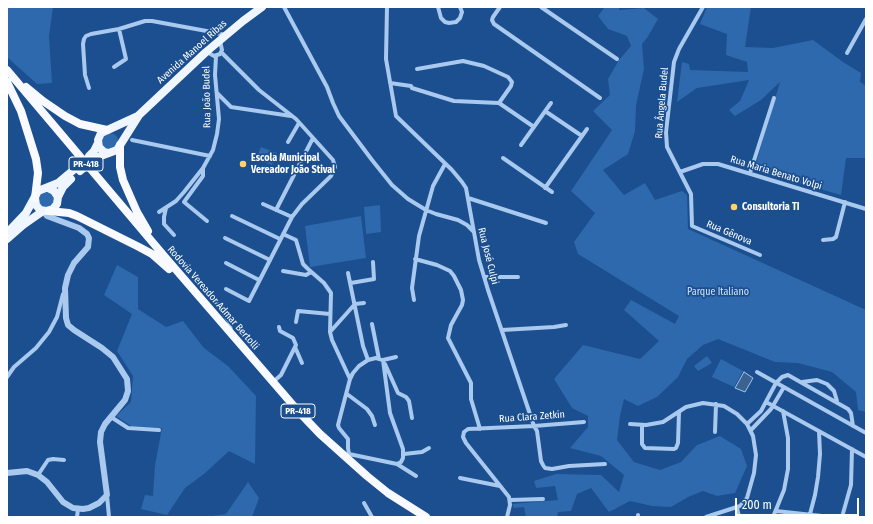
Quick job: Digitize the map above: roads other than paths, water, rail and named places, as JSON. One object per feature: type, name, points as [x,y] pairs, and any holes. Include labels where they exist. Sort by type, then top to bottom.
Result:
[{"type":"highway","points":[[7,70],[38,98],[65,116],[80,124],[107,130]]},
{"type":"highway","name":"Rodovia Vereador Admar Bertolli","points":[[7,70],[165,258],[299,412],[388,493],[426,517]]},
{"type":"highway","points":[[7,82],[22,116],[36,159],[38,173],[35,198]]},
{"type":"highway","points":[[120,145],[121,174],[126,188],[141,220],[165,258]]},
{"type":"highway","points":[[46,211],[69,213],[77,216],[140,247],[189,285]]},
{"type":"main road","name":"Avenida Manoel Ribas","points":[[120,145],[139,115],[206,52],[262,7]]},
{"type":"main road","name":"Avenida Manoel Ribas","points":[[107,130],[139,115]]},
{"type":"main road","points":[[7,233],[23,217],[36,194],[41,189],[48,188],[67,180],[91,158],[101,134],[107,130],[111,130],[118,134],[121,141],[120,145],[114,152],[91,158]]},
{"type":"main road","points":[[98,143],[101,150],[108,153]]},
{"type":"main road","points":[[7,240],[23,225],[55,207],[58,197],[67,180]]},
{"type":"main road","points":[[48,188],[54,191],[58,197]]},
{"type":"main road","points":[[35,198],[36,205],[46,211]]},
{"type":"street","points":[[284,7],[327,87],[340,116],[379,169],[399,191],[426,210],[458,220],[467,225],[473,232]]},
{"type":"street","name":"Rua José Culpi","points":[[387,7],[386,55],[396,116],[446,164],[462,182],[467,191],[473,232],[484,277],[537,434],[541,461],[545,468],[552,470],[569,466],[605,464]]},
{"type":"street","points":[[438,7],[441,18],[445,22],[449,23],[458,20],[461,16],[461,8]]},
{"type":"street","points":[[500,7],[492,20],[494,24],[600,98]]},
{"type":"street","points":[[541,7],[617,59]]},
{"type":"street","name":"Rua Ângela Budel","points":[[692,226],[692,197],[669,152],[666,142],[674,62],[703,7]]},
{"type":"street","points":[[847,53],[866,19]]},
{"type":"street","points":[[89,88],[85,75],[83,44],[86,36],[91,34],[119,29],[145,21],[152,21],[212,32],[222,38],[221,52],[216,56],[206,52]]},
{"type":"street","points":[[114,67],[126,59],[119,29]]},
{"type":"street","points":[[221,52],[259,90],[299,123],[333,160],[335,167],[330,176],[302,204],[292,217],[249,301],[226,289]]},
{"type":"street","name":"Rua João Budel","points":[[159,212],[166,208],[184,192],[203,168],[210,156],[218,127],[215,76],[216,56]]},
{"type":"street","points":[[417,69],[463,61],[484,66],[508,77],[512,82],[511,86],[499,103]]},
{"type":"street","points":[[390,84],[406,85],[454,101],[499,103],[534,127]]},
{"type":"street","points":[[216,92],[231,107],[292,116]]},
{"type":"street","points":[[750,173],[774,98]]},
{"type":"street","points":[[521,145],[551,103]]},
{"type":"street","points":[[545,111],[582,136]]},
{"type":"street","points":[[288,142],[299,123]]},
{"type":"street","points":[[545,188],[587,129]]},
{"type":"street","points":[[276,210],[313,138]]},
{"type":"street","points":[[132,140],[210,156]]},
{"type":"street","points":[[503,158],[552,192]]},
{"type":"street","name":"Rua Maria Benato Volpi","points":[[680,172],[703,164],[713,163],[724,165],[866,209]]},
{"type":"street","points":[[414,300],[412,288],[419,236],[433,186],[446,164]]},
{"type":"street","points":[[203,168],[203,176],[184,202],[207,221]]},
{"type":"street","points":[[468,198],[546,223]]},
{"type":"street","points":[[823,240],[833,239],[836,237],[845,202]]},
{"type":"street","points":[[264,204],[292,217]]},
{"type":"street","points":[[166,208],[164,224],[174,234]]},
{"type":"street","points":[[7,377],[14,367],[30,353],[49,332],[57,317],[72,267],[86,250],[90,241],[84,230],[56,219],[46,211]]},
{"type":"street","points":[[232,216],[280,240]]},
{"type":"street","name":"Rua Gênova","points":[[692,226],[760,255]]},
{"type":"street","points":[[283,234],[296,240],[304,264],[332,293],[330,332],[332,340],[350,379]]},
{"type":"street","points":[[225,238],[270,260]]},
{"type":"street","points":[[415,259],[437,265],[450,271],[461,290],[463,300],[462,305],[451,325],[448,338],[471,383],[471,399],[480,429]]},
{"type":"street","points":[[350,283],[374,279],[373,262]]},
{"type":"street","points":[[226,263],[259,280]]},
{"type":"street","points":[[283,271],[306,275],[311,272]]},
{"type":"street","points":[[348,273],[363,346],[368,360]]},
{"type":"street","points":[[484,277],[518,277]]},
{"type":"street","points":[[200,283],[229,321],[232,336]]},
{"type":"street","points":[[65,288],[65,313],[68,325],[110,354],[129,384],[127,396],[103,427],[100,437],[108,495],[109,517]]},
{"type":"street","points":[[330,332],[355,304],[364,303]]},
{"type":"street","points":[[296,322],[298,311],[330,314]]},
{"type":"street","points":[[372,324],[381,360],[390,413],[404,454],[401,462],[397,464]]},
{"type":"street","points":[[502,330],[554,328],[566,325]]},
{"type":"street","points":[[279,327],[280,332],[292,337],[295,341],[295,347],[302,363]]},
{"type":"street","points":[[273,382],[281,375],[295,347]]},
{"type":"street","points":[[396,357],[381,360],[368,360],[352,373],[338,425],[348,439],[347,456],[397,464],[416,476]]},
{"type":"street","points":[[381,360],[398,392],[409,401],[412,418]]},
{"type":"street","points":[[757,372],[866,433]]},
{"type":"street","points":[[747,424],[758,414],[776,383],[782,377],[788,375],[837,402],[850,411],[853,426]]},
{"type":"street","points":[[802,382],[817,380],[827,384],[834,391],[837,402]]},
{"type":"street","points":[[751,430],[763,419],[773,406],[784,387]]},
{"type":"street","points":[[346,394],[366,409],[372,416],[375,425]]},
{"type":"street","points":[[766,402],[866,457]]},
{"type":"street","points":[[630,424],[642,425],[663,422],[686,406],[697,403],[716,404],[731,410],[743,418],[751,430],[755,447],[754,472],[750,491],[745,502],[736,508],[706,517]]},
{"type":"street","points":[[715,432],[716,404]]},
{"type":"street","points":[[773,517],[784,490],[788,459],[788,438],[783,411]]},
{"type":"street","points":[[642,425],[642,444],[645,448],[674,449],[678,443],[678,412]]},
{"type":"street","points":[[111,417],[128,428],[159,430]]},
{"type":"street","name":"Rua Clara Zetkin","points":[[501,486],[464,440],[463,434],[466,430],[584,422]]},
{"type":"street","points":[[810,514],[816,495],[818,477],[818,431]]},
{"type":"street","points":[[404,454],[422,452],[429,448]]},
{"type":"street","points":[[842,517],[851,485],[852,449]]},
{"type":"street","points":[[38,475],[48,460],[64,460]]},
{"type":"street","points":[[7,473],[27,471],[38,475],[47,482],[63,502],[68,506],[78,509],[89,508],[108,495]]},
{"type":"street","points":[[460,478],[501,486],[510,500],[510,509],[507,517]]},
{"type":"street","points":[[510,500],[543,499]]},
{"type":"street","points":[[364,503],[372,517]]},
{"type":"street","points":[[736,508],[739,517]]},
{"type":"street","points":[[77,517],[78,509]]},
{"type":"street","points":[[776,511],[831,517]]},
{"type":"place","name":"Escola Municipal Vereador João Stival","points":[[243,164]]},
{"type":"place","name":"Consultoria TI","points":[[734,207]]},
{"type":"park label","name":"Parque Italiano","points":[[718,292]]}]
